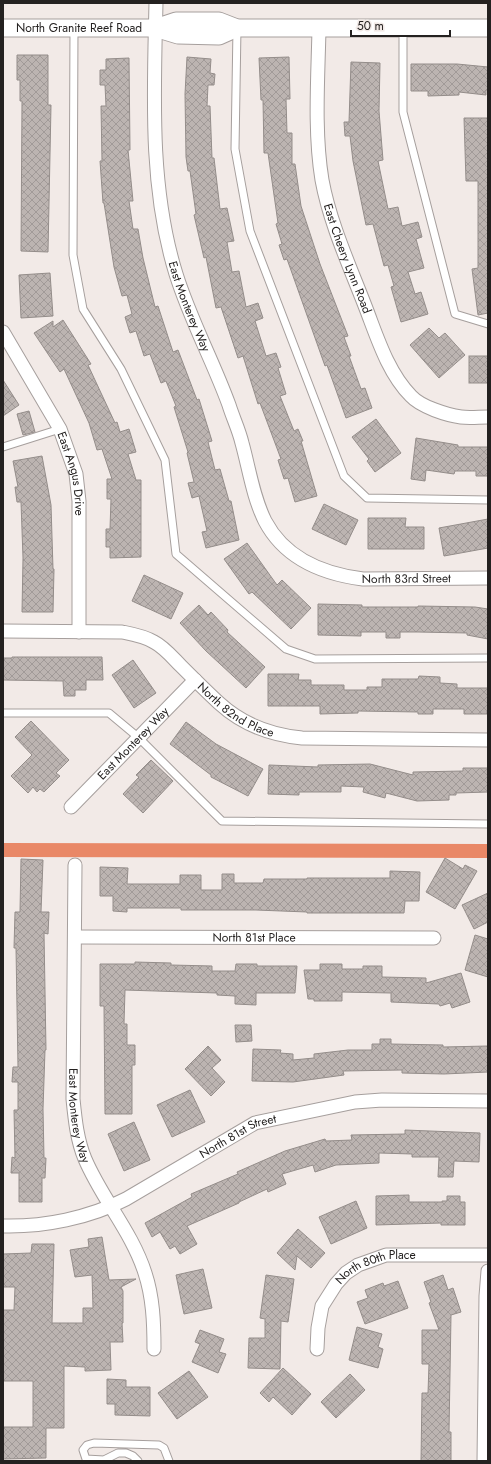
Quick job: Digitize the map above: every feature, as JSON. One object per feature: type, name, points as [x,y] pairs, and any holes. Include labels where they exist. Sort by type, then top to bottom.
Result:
[{"type":"street","name":"East Monterey Way","points":[[156,3],[155,146],[158,189],[165,230],[176,274],[224,391],[242,441],[255,494],[265,522],[278,539],[292,553],[307,563],[326,572]]},
{"type":"street","name":"North Granite Reef Road","points":[[3,28],[155,28],[178,35],[219,36],[237,28],[488,28]]},
{"type":"street","name":"East Cheery Lynn Road","points":[[319,29],[317,97],[322,180],[331,215],[381,347],[395,375],[412,397],[432,409],[461,417],[488,417]]},
{"type":"street","name":"East Angus Drive","points":[[3,332],[6,347],[43,399],[60,429],[76,474],[79,501],[79,632]]},
{"type":"street","name":"North 83rd Street","points":[[326,572],[344,577],[363,579],[488,578]]},
{"type":"street","name":"North 82nd Place","points":[[3,631],[122,632],[136,635],[154,642],[169,654],[220,704],[241,720],[262,730],[281,736],[302,738],[488,740]]},
{"type":"street","name":"East Monterey Way","points":[[71,807],[194,680]]},
{"type":"street","name":"East Monterey Way","points":[[75,865],[75,1117],[79,1140],[85,1159],[111,1207],[129,1236],[144,1271],[150,1290],[154,1349]]},
{"type":"street","name":"North 81st Place","points":[[75,937],[434,938]]},
{"type":"street","name":"North 81st Street","points":[[3,1226],[36,1225],[60,1221],[111,1207],[255,1123],[355,1102],[382,1100],[488,1101]]},
{"type":"street","name":"North 80th Place","points":[[317,1349],[318,1328],[322,1306],[336,1284],[346,1273],[358,1265],[386,1255],[488,1255]]},
{"type":"street","points":[[484,1461],[486,1296],[488,1271]]},
{"type":"lane","points":[[74,28],[73,255],[82,309],[121,369],[165,460],[176,554],[286,649],[315,659],[488,658]]},
{"type":"lane","points":[[237,28],[235,149],[250,231],[344,476],[366,498],[488,500]]},
{"type":"lane","points":[[403,28],[403,112],[455,314],[488,324]]},
{"type":"lane","points":[[3,447],[60,429]]},
{"type":"lane","points":[[3,713],[108,713],[139,738],[222,821],[488,824]]},
{"type":"lane","points":[[138,1461],[134,1456],[126,1453],[118,1454],[111,1459],[86,1459],[83,1450],[87,1445],[94,1443],[159,1445],[164,1448],[168,1461]]},
{"type":"building","points":[[17,55],[48,55],[48,105],[51,105],[48,252],[21,251],[22,101],[20,101],[20,80],[17,80]]},
{"type":"building","points":[[187,57],[211,59],[210,73],[215,74],[214,85],[208,85],[207,106],[210,106],[212,158],[214,158],[220,209],[227,208],[234,241],[227,242],[232,272],[239,271],[246,307],[258,303],[263,318],[255,321],[266,356],[276,353],[281,367],[278,368],[286,394],[280,396],[294,431],[298,429],[303,441],[301,441],[317,496],[295,502],[288,478],[284,479],[278,460],[281,459],[260,403],[258,404],[243,356],[238,358],[221,307],[216,308],[206,257],[204,258],[194,215],[196,214],[190,171],[188,171],[186,157],[185,94]]},
{"type":"building","points":[[289,57],[290,99],[286,99],[287,133],[292,133],[292,164],[295,164],[301,206],[320,264],[348,336],[344,337],[351,356],[349,356],[361,389],[365,388],[372,408],[346,418],[327,365],[325,366],[287,259],[284,260],[279,245],[282,244],[276,224],[278,223],[268,153],[264,153],[263,100],[261,100],[259,58]]},
{"type":"building","points":[[129,58],[130,150],[128,150],[133,201],[129,201],[133,229],[138,229],[143,258],[155,307],[158,306],[173,352],[178,350],[197,400],[199,399],[212,441],[208,442],[215,470],[220,469],[229,501],[231,501],[239,540],[206,548],[202,532],[207,531],[199,496],[192,498],[188,483],[194,482],[188,452],[174,407],[176,406],[166,381],[161,383],[150,354],[144,356],[136,331],[130,333],[125,317],[132,314],[127,295],[122,296],[114,267],[103,203],[100,161],[102,161],[101,106],[106,106],[105,85],[100,85],[100,70],[106,70],[106,59]]},
{"type":"building","points":[[351,62],[380,63],[379,111],[383,160],[378,161],[388,209],[398,207],[402,226],[418,222],[422,237],[416,239],[424,268],[408,272],[415,294],[421,292],[428,314],[401,322],[391,287],[394,286],[388,265],[384,266],[373,224],[366,225],[353,161],[350,136],[345,136],[344,122],[349,122]]},
{"type":"building","points":[[411,64],[457,64],[488,67],[488,90],[486,90],[486,95],[459,92],[459,95],[428,96],[428,91],[411,91]]},
{"type":"building","points":[[464,118],[488,118],[488,313],[478,315],[472,269],[478,268],[478,181],[466,181]]},
{"type":"building","points":[[50,273],[53,316],[21,318],[19,275]]},
{"type":"building","points":[[63,320],[91,364],[88,365],[115,423],[117,422],[120,432],[129,429],[136,452],[128,454],[136,480],[141,480],[141,557],[110,558],[110,547],[106,547],[106,529],[110,529],[111,499],[107,499],[107,479],[112,479],[102,449],[97,450],[89,423],[64,369],[60,372],[34,333],[53,321],[53,327]]},
{"type":"building","points":[[429,328],[439,338],[445,333],[465,355],[439,378],[410,345]]},
{"type":"building","points":[[469,356],[488,356],[488,383],[469,383]]},
{"type":"building","points":[[3,380],[19,405],[3,416]]},
{"type":"building","points":[[29,411],[35,432],[23,435],[17,414]]},
{"type":"building","points":[[376,419],[401,453],[375,472],[367,461],[369,459],[352,437]]},
{"type":"building","points":[[416,438],[458,445],[458,447],[488,447],[488,476],[476,476],[476,471],[455,471],[454,474],[426,470],[425,481],[411,479]]},
{"type":"building","points":[[42,456],[51,505],[54,569],[53,612],[22,612],[23,558],[21,502],[17,502],[15,487],[18,487],[13,461]]},
{"type":"building","points":[[324,504],[358,520],[346,545],[312,529]]},
{"type":"building","points":[[368,518],[406,518],[405,527],[424,527],[424,549],[368,549]]},
{"type":"building","points":[[488,519],[488,548],[444,556],[439,528]]},
{"type":"building","points":[[247,543],[277,585],[282,580],[311,608],[291,629],[252,592],[249,594],[224,559]]},
{"type":"building","points":[[144,575],[183,593],[171,619],[132,601]]},
{"type":"building","points":[[318,604],[362,605],[362,607],[418,606],[475,607],[488,609],[488,639],[467,635],[467,633],[400,632],[400,638],[386,638],[386,632],[361,632],[361,636],[318,635]]},
{"type":"building","points":[[199,605],[208,615],[211,612],[228,630],[227,632],[265,667],[246,688],[206,651],[180,623]]},
{"type":"building","points":[[102,657],[103,680],[86,680],[86,690],[75,690],[75,696],[64,696],[63,681],[3,680],[3,658]]},
{"type":"building","points":[[133,660],[156,693],[134,708],[112,675]]},
{"type":"building","points":[[268,674],[299,674],[298,680],[311,680],[311,685],[344,685],[344,690],[367,690],[367,687],[382,687],[382,679],[418,679],[419,676],[440,677],[440,683],[457,684],[457,688],[488,688],[488,711],[487,714],[464,714],[464,709],[433,709],[433,714],[418,714],[418,712],[358,711],[358,713],[320,714],[320,706],[268,706]]},
{"type":"building","points":[[31,721],[69,760],[56,773],[60,776],[44,792],[40,789],[37,792],[33,787],[28,793],[11,776],[32,755],[15,737]]},
{"type":"building","points":[[186,722],[216,744],[263,769],[248,796],[211,777],[211,775],[170,744]]},
{"type":"building","points":[[151,760],[173,781],[143,813],[123,794],[139,777],[136,775]]},
{"type":"building","points":[[370,764],[413,775],[413,772],[463,771],[463,768],[488,768],[488,792],[456,793],[456,795],[449,795],[449,800],[417,801],[386,793],[385,798],[363,792],[364,787],[341,786],[341,792],[299,792],[299,795],[268,794],[269,765],[318,767],[318,765]]},
{"type":"building","points":[[445,858],[463,869],[465,865],[477,871],[455,909],[426,892]]},
{"type":"building","points":[[21,859],[43,860],[41,912],[49,912],[48,934],[44,933],[46,1050],[43,1109],[44,1158],[46,1158],[45,1178],[42,1178],[42,1202],[19,1202],[19,1173],[11,1173],[12,1157],[15,1158],[14,1110],[18,1110],[18,1082],[12,1082],[13,1067],[18,1067],[16,948],[14,948],[15,912],[20,912]]},
{"type":"building","points":[[100,867],[128,868],[127,884],[180,884],[180,875],[201,875],[201,890],[222,890],[222,874],[234,874],[234,883],[263,883],[264,879],[390,878],[390,871],[420,872],[419,901],[405,901],[404,913],[307,913],[256,910],[181,910],[181,908],[127,908],[127,912],[113,911],[113,896],[100,896]]},
{"type":"building","points":[[488,893],[488,922],[474,929],[462,905]]},
{"type":"building","points":[[475,935],[488,939],[488,977],[465,970]]},
{"type":"building","points":[[135,962],[212,966],[212,971],[235,971],[236,964],[257,964],[257,966],[297,966],[295,993],[256,993],[256,1005],[235,1004],[235,996],[217,995],[217,993],[125,990],[124,1024],[127,1024],[127,1045],[135,1045],[135,1065],[132,1065],[132,1114],[105,1114],[104,1006],[100,1006],[100,964],[135,964]]},
{"type":"building","points":[[320,964],[342,964],[342,969],[363,969],[363,966],[382,966],[382,977],[426,978],[426,983],[461,973],[470,1002],[452,1008],[450,1003],[440,1006],[439,1004],[391,1002],[391,993],[342,992],[342,1001],[314,1001],[314,999],[308,999],[304,970],[320,970]]},
{"type":"building","points":[[235,1025],[251,1025],[252,1041],[236,1042]]},
{"type":"building","points":[[380,1039],[391,1039],[391,1044],[443,1045],[443,1047],[488,1046],[488,1072],[444,1074],[402,1073],[402,1070],[343,1071],[344,1075],[293,1082],[252,1081],[253,1049],[281,1050],[280,1053],[293,1054],[293,1060],[314,1058],[314,1054],[348,1050],[372,1050],[372,1044],[380,1044]]},
{"type":"building","points":[[208,1046],[221,1060],[212,1068],[225,1082],[211,1096],[185,1069]]},
{"type":"building","points":[[190,1090],[205,1122],[172,1137],[157,1105]]},
{"type":"building","points":[[134,1122],[150,1160],[124,1171],[108,1134]]},
{"type":"building","points":[[405,1130],[480,1133],[479,1162],[454,1161],[453,1177],[438,1177],[439,1157],[412,1157],[412,1154],[379,1153],[379,1163],[336,1165],[315,1172],[313,1165],[282,1174],[286,1184],[268,1192],[267,1189],[187,1226],[197,1244],[180,1254],[175,1246],[170,1249],[160,1232],[152,1237],[145,1223],[192,1197],[191,1194],[238,1174],[237,1172],[285,1151],[325,1139],[326,1141],[352,1140],[351,1135],[405,1134]]},
{"type":"building","points":[[409,1195],[409,1202],[442,1202],[447,1201],[447,1196],[460,1196],[460,1202],[465,1202],[465,1225],[441,1225],[441,1223],[376,1225],[376,1196]]},
{"type":"building","points":[[356,1201],[367,1228],[331,1244],[319,1217]]},
{"type":"building","points":[[298,1229],[325,1253],[311,1268],[297,1256],[295,1270],[277,1253]]},
{"type":"building","points":[[102,1237],[109,1280],[136,1279],[121,1287],[123,1291],[123,1342],[110,1342],[111,1370],[85,1371],[85,1367],[64,1366],[64,1428],[46,1428],[46,1458],[3,1459],[3,1427],[33,1427],[33,1381],[3,1381],[3,1310],[14,1310],[15,1287],[3,1287],[3,1254],[31,1253],[32,1244],[54,1244],[52,1323],[83,1323],[83,1308],[93,1308],[92,1275],[75,1277],[70,1250],[89,1247],[88,1239]]},
{"type":"building","points":[[203,1269],[212,1308],[184,1314],[176,1275]]},
{"type":"building","points":[[266,1275],[294,1279],[288,1322],[281,1321],[280,1369],[248,1368],[249,1338],[265,1338],[265,1319],[260,1318]]},
{"type":"building","points":[[443,1275],[448,1290],[453,1288],[461,1312],[451,1315],[449,1432],[451,1432],[451,1461],[421,1461],[422,1393],[428,1393],[429,1364],[422,1364],[422,1330],[439,1330],[429,1303],[431,1302],[424,1282]]},
{"type":"building","points":[[398,1281],[408,1308],[365,1324],[357,1302],[368,1298],[365,1290],[383,1283],[384,1286]]},
{"type":"building","points":[[357,1327],[382,1334],[378,1347],[383,1349],[378,1368],[349,1360]]},
{"type":"building","points":[[200,1330],[224,1339],[219,1352],[226,1354],[218,1373],[192,1362],[200,1344],[195,1342]]},
{"type":"building","points":[[283,1368],[311,1394],[292,1415],[273,1397],[269,1402],[260,1393]]},
{"type":"building","points":[[189,1371],[208,1397],[177,1419],[158,1393]]},
{"type":"building","points":[[350,1374],[365,1390],[336,1418],[321,1402]]},
{"type":"building","points":[[107,1379],[126,1380],[126,1387],[150,1387],[150,1416],[115,1415],[115,1404],[107,1404]]},
{"type":"waterway","points":[[3,850],[488,851]]}]
